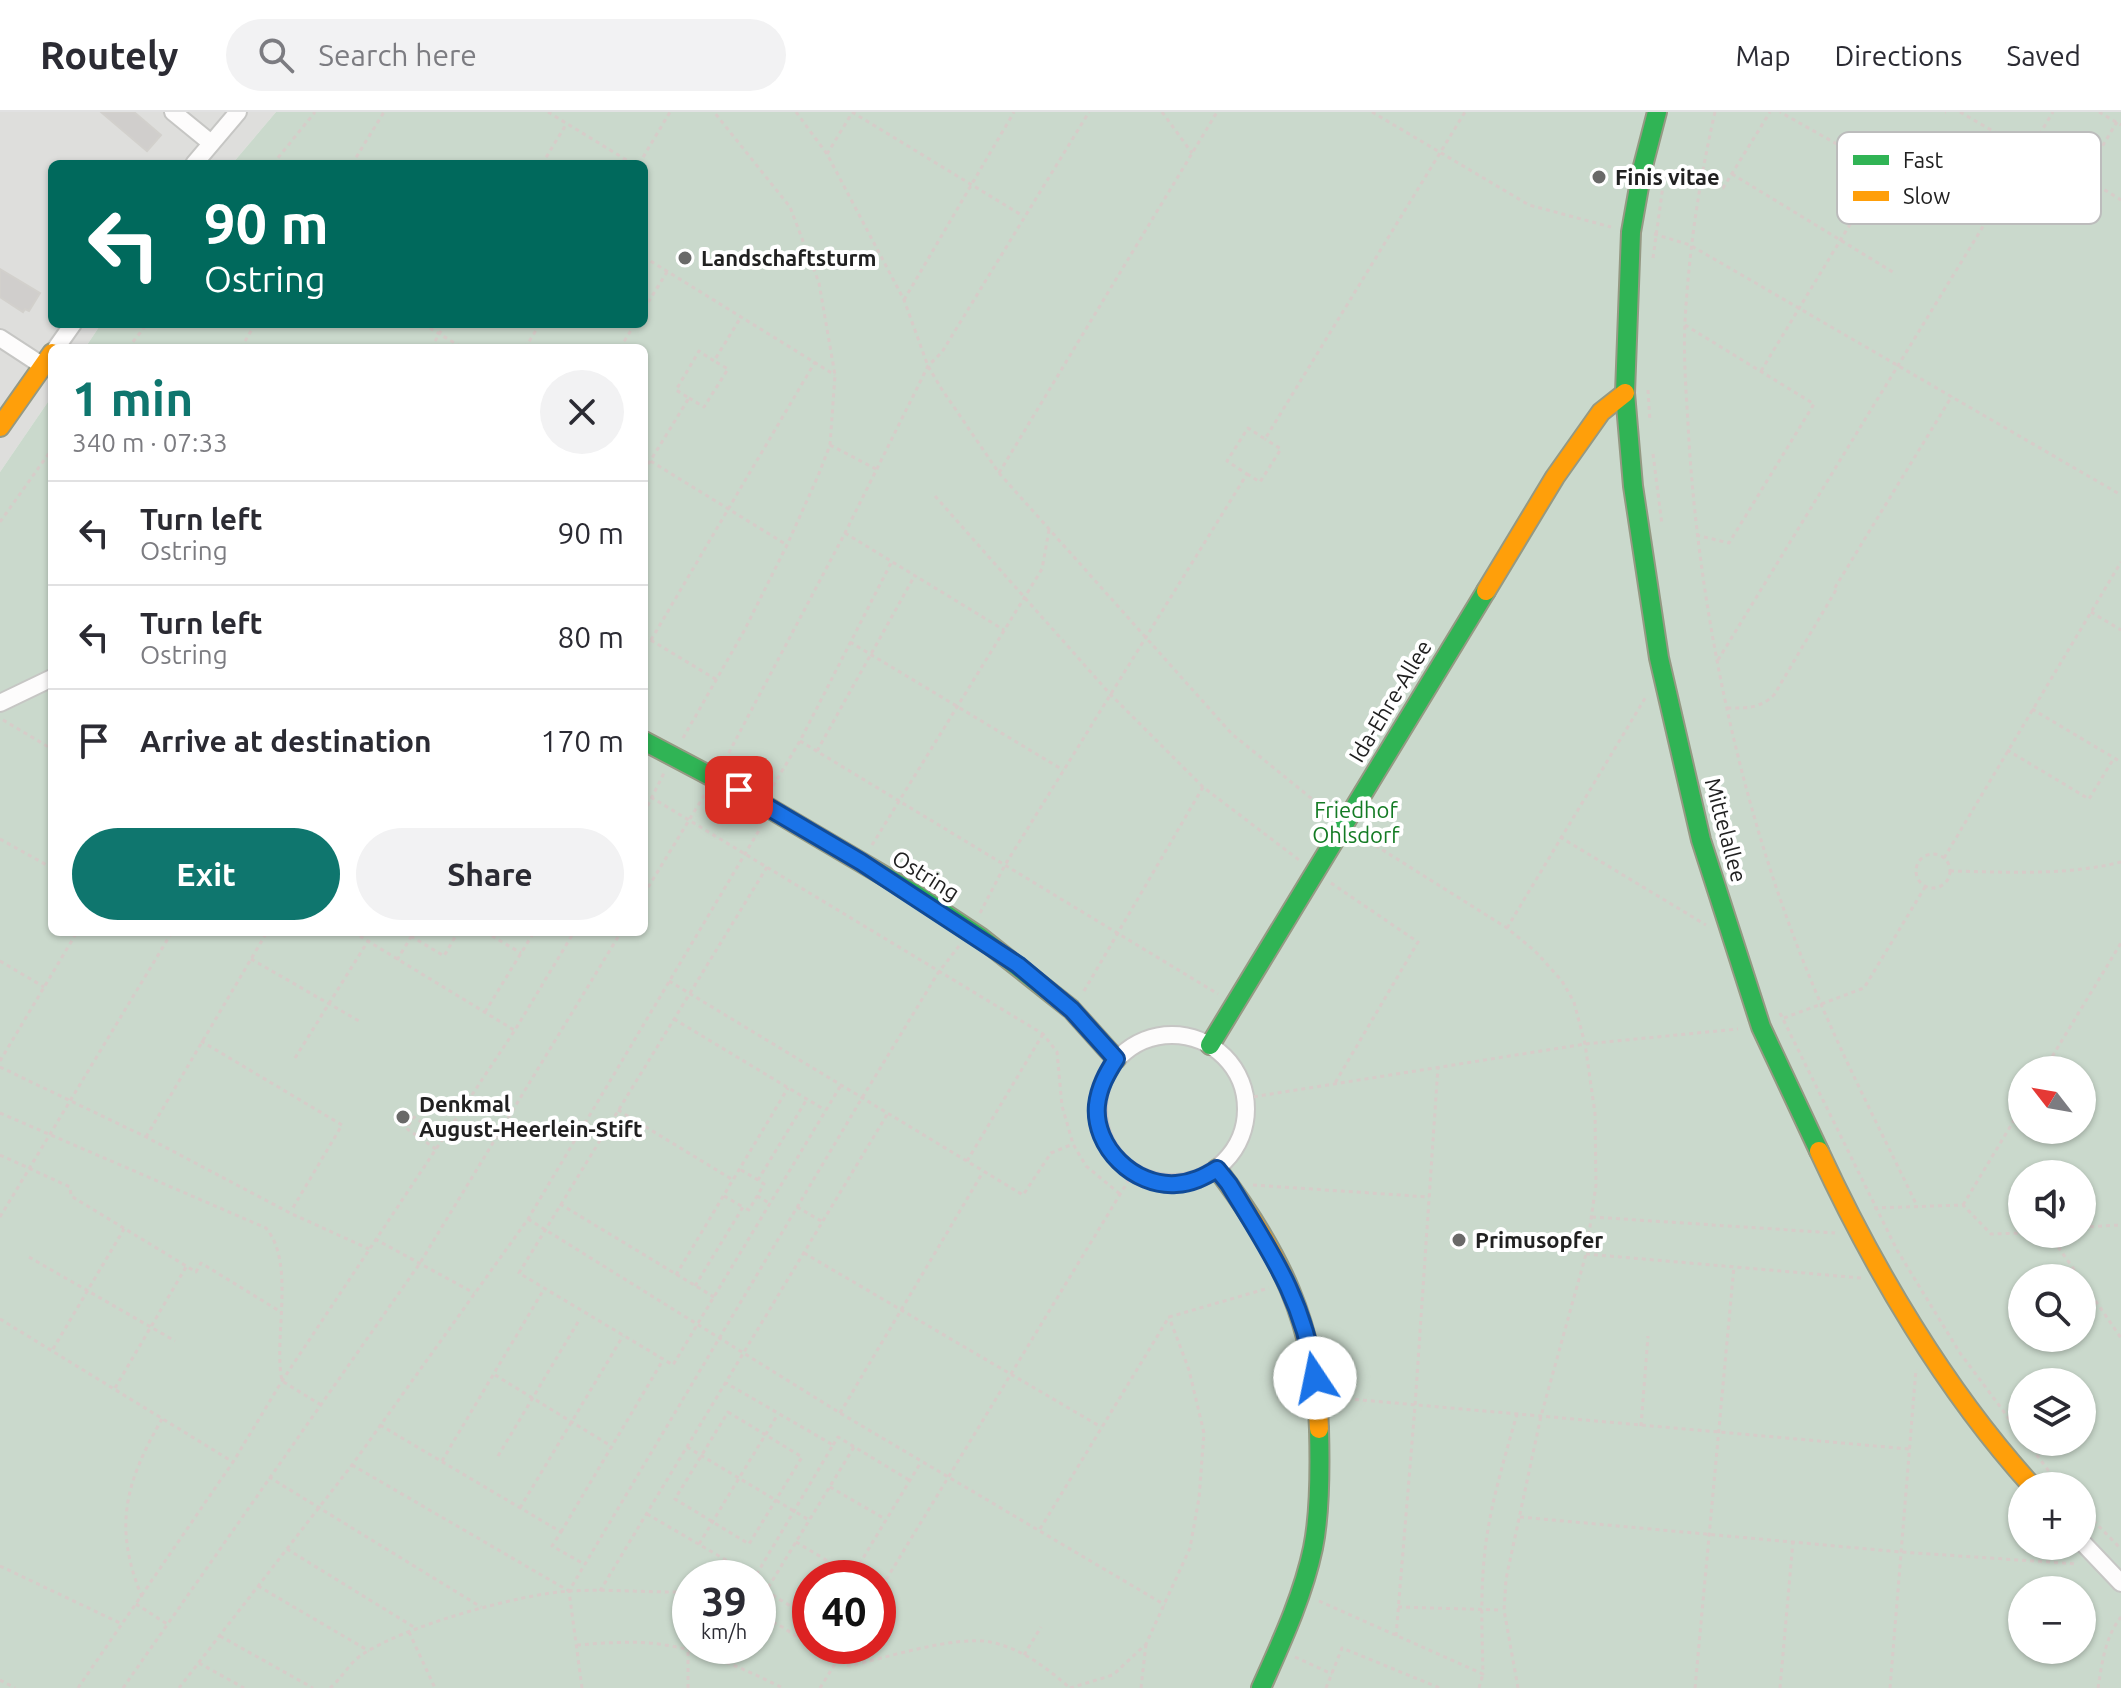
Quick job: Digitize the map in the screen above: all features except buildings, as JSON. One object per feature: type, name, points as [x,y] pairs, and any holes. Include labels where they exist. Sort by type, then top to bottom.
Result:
[{"type":"street","points":[[173,112],[211,143]]},
{"type":"street","points":[[197,160],[238,112]]},
{"type":"street","name":"Mittelallee","points":[[1657,112],[1631,232],[1625,393],[1633,486],[1659,658],[1701,840],[1761,1027],[1846,1209],[1919,1333],[1995,1445],[2019,1472]]},
{"type":"street","points":[[0,338],[48,359],[0,427]]},
{"type":"street","name":"Ida-Ehre-Allee","points":[[1210,1045],[1555,477],[1601,412],[1625,393]]},
{"type":"street","points":[[0,703],[48,680]]},
{"type":"street","name":"Ostring","points":[[648,743],[716,777],[861,862],[971,932],[1018,965],[1072,1010],[1116,1059]]},
{"type":"street","points":[[1161,1035],[1186,1036],[1210,1045],[1227,1058],[1239,1077],[1246,1098],[1246,1118],[1223,1176],[1174,1184],[1152,1182],[1133,1173],[1112,1155],[1100,1132],[1097,1106],[1102,1081],[1116,1059],[1136,1043],[1161,1035]]},
{"type":"street","points":[[1223,1176],[1288,1282],[1301,1316],[1312,1360],[1321,1446],[1313,1549],[1279,1650],[1261,1688]]},
{"type":"street","points":[[2096,1557],[2121,1583]]},
{"type":"path","points":[[276,160],[315,112]]},
{"type":"path","points":[[354,160],[384,112]]},
{"type":"path","points":[[548,112],[627,160]]},
{"type":"path","points":[[641,160],[670,112]]},
{"type":"path","points":[[648,806],[787,545],[830,445],[835,375],[819,283],[790,207],[714,112]]},
{"type":"path","points":[[796,112],[827,154],[852,112],[1025,217]]},
{"type":"path","points":[[904,300],[1014,112]]},
{"type":"path","points":[[648,887],[716,777],[845,533],[928,366],[942,352],[1089,112]]},
{"type":"path","points":[[1162,112],[1192,153]]},
{"type":"path","points":[[999,473],[1217,112]]},
{"type":"path","points":[[1372,112],[1529,205],[1690,245],[2121,495]]},
{"type":"path","points":[[1265,439],[1465,112]]},
{"type":"path","points":[[1715,112],[1699,184],[1690,245],[1685,325],[1696,534],[1718,660],[1727,708],[1775,883],[1821,1004],[1917,1206]]},
{"type":"path","points":[[1699,184],[1723,188],[1770,112]]},
{"type":"path","points":[[1780,112],[1837,144]]},
{"type":"path","points":[[1960,112],[1995,132]]},
{"type":"path","points":[[2042,132],[2053,112]]},
{"type":"path","points":[[2099,112],[2119,124],[2101,151]]},
{"type":"path","points":[[544,160],[567,123]]},
{"type":"path","points":[[1652,264],[1667,161]]},
{"type":"path","points":[[1732,174],[1896,274]]},
{"type":"path","points":[[2101,188],[2121,200]]},
{"type":"path","points":[[1761,371],[1850,224]]},
{"type":"path","points":[[1718,660],[1986,224]]},
{"type":"path","points":[[648,260],[835,375]]},
{"type":"path","points":[[648,303],[667,272]]},
{"type":"path","points":[[714,361],[741,317]]},
{"type":"path","points":[[1685,325],[1814,404],[1729,543],[1696,534]]},
{"type":"path","points":[[131,344],[144,328]]},
{"type":"path","points":[[429,328],[456,344]]},
{"type":"path","points":[[433,344],[443,328]]},
{"type":"path","points":[[699,351],[728,369],[704,407],[689,398],[676,390],[699,351]]},
{"type":"path","points":[[651,640],[815,362]]},
{"type":"path","points":[[1648,388],[1651,434]]},
{"type":"path","points":[[1727,708],[1753,708],[1765,704],[1774,695],[1834,589],[1952,396]]},
{"type":"path","points":[[648,464],[689,398]]},
{"type":"path","points":[[1248,428],[1265,439],[1281,449],[1260,482],[1227,461],[1248,428]]},
{"type":"path","points":[[830,445],[877,469]]},
{"type":"path","points":[[1652,449],[1663,532]]},
{"type":"path","points":[[0,522],[48,455]]},
{"type":"path","points":[[650,461],[787,545]]},
{"type":"path","points":[[582,1688],[569,1591],[862,1098],[938,973],[971,932],[1005,865],[1247,474]]},
{"type":"path","points":[[935,496],[1110,694],[1203,787],[1315,872],[1418,942],[1335,1083]]},
{"type":"path","points":[[861,862],[1042,569],[1049,530]]},
{"type":"path","points":[[845,533],[1004,630]]},
{"type":"path","points":[[179,1688],[352,1465],[528,1219],[745,853],[892,561]]},
{"type":"path","points":[[1944,858],[2121,562]]},
{"type":"path","points":[[817,751],[915,575]]},
{"type":"path","points":[[2091,612],[2121,630]]},
{"type":"path","points":[[648,638],[717,680]]},
{"type":"path","points":[[850,642],[1063,770]]},
{"type":"path","points":[[1507,928],[1647,696]]},
{"type":"path","points":[[2032,709],[2121,762]]},
{"type":"path","points":[[0,718],[48,747]]},
{"type":"path","points":[[800,741],[1235,1004]]},
{"type":"path","points":[[2007,750],[2089,799],[2114,758]]},
{"type":"path","points":[[1072,1010],[1203,787]]},
{"type":"path","points":[[648,795],[1043,1034],[1057,1052],[1062,1106],[1073,1144],[1086,1166],[1120,1194]]},
{"type":"path","points":[[1560,837],[1707,926]]},
{"type":"path","points":[[0,839],[48,866]]},
{"type":"path","points":[[1934,854],[1944,858],[1950,871],[1946,882],[1931,888],[1925,887],[1916,875],[1920,859],[1934,854]]},
{"type":"path","points":[[1950,871],[2027,873],[2121,862]]},
{"type":"path","points":[[767,867],[519,1273],[673,1365],[841,1085]]},
{"type":"path","points":[[1246,1098],[1585,1044],[1761,1027],[1864,988],[1925,887]]},
{"type":"path","points":[[0,1061],[75,936]]},
{"type":"path","points":[[0,1217],[170,936]]},
{"type":"path","points":[[146,1137],[265,936]]},
{"type":"path","points":[[360,936],[515,1030]]},
{"type":"path","points":[[397,960],[412,936]]},
{"type":"path","points":[[416,936],[444,956],[456,936]]},
{"type":"path","points":[[492,936],[521,953]]},
{"type":"path","points":[[485,1012],[532,936]]},
{"type":"path","points":[[78,1688],[233,1462],[282,1381],[515,1030],[572,936]]},
{"type":"path","points":[[123,1688],[420,1263],[619,936]]},
{"type":"path","points":[[295,1058],[368,941]]},
{"type":"path","points":[[2052,1056],[2121,943]]},
{"type":"path","points":[[251,959],[359,1021]]},
{"type":"path","points":[[0,961],[44,987]]},
{"type":"path","points":[[669,981],[1023,1195],[1051,1153],[1073,1144]]},
{"type":"path","points":[[1777,1004],[1897,1250],[1960,1353],[2008,1417]]},
{"type":"path","points":[[674,1019],[825,1110]]},
{"type":"path","points":[[967,1161],[1043,1034]]},
{"type":"path","points":[[201,1041],[342,1125],[290,1213]]},
{"type":"path","points":[[0,1067],[219,1173],[290,1213],[369,1249]]},
{"type":"path","points":[[1396,1636],[1438,1067]]},
{"type":"path","points":[[676,1275],[788,1088]]},
{"type":"path","points":[[758,1180],[807,1099]]},
{"type":"path","points":[[618,1110],[733,1180]]},
{"type":"path","points":[[0,1113],[266,1228],[273,1236],[278,1257],[281,1313],[278,1362],[282,1381],[321,1405]]},
{"type":"path","points":[[600,1591],[888,1113]]},
{"type":"path","points":[[436,1149],[406,1128],[414,1117],[444,1137]]},
{"type":"path","points":[[1963,1205],[2008,1130]]},
{"type":"path","points":[[0,1155],[70,1187],[71,1196],[187,1267],[196,1272],[201,1263],[281,1313]]},
{"type":"path","points":[[724,1196],[749,1210],[764,1184],[740,1169]]},
{"type":"path","points":[[840,1413],[984,1171]]},
{"type":"path","points":[[896,1563],[1133,1173]]},
{"type":"path","points":[[1223,1176],[1429,1197]]},
{"type":"path","points":[[757,1196],[769,1203]]},
{"type":"path","points":[[560,1204],[714,1297]]},
{"type":"path","points":[[1875,1208],[1963,1205],[1991,1234],[2008,1233]]},
{"type":"path","points":[[695,1286],[743,1207]]},
{"type":"path","points":[[797,1207],[823,1222]]},
{"type":"path","points":[[1592,1217],[1861,1235]]},
{"type":"path","points":[[528,1219],[840,1413],[1165,1605]]},
{"type":"path","points":[[2096,1226],[2121,1225]]},
{"type":"path","points":[[53,1349],[124,1229]]},
{"type":"path","points":[[375,1239],[475,1293]]},
{"type":"path","points":[[804,1253],[1101,1427]]},
{"type":"path","points":[[1586,1254],[1888,1281]]},
{"type":"path","points":[[29,1257],[175,1341]]},
{"type":"path","points":[[1695,1688],[1734,1266]]},
{"type":"path","points":[[115,1388],[187,1267]]},
{"type":"path","points":[[1039,1529],[1169,1317],[1288,1282]]},
{"type":"path","points":[[442,1461],[545,1288]]},
{"type":"path","points":[[2096,1302],[2121,1338]]},
{"type":"path","points":[[1141,1688],[1146,1644],[1190,1548],[1199,1498],[1204,1433],[1189,1370],[1169,1317]]},
{"type":"path","points":[[0,1319],[233,1462]]},
{"type":"path","points":[[498,1456],[578,1322]]},
{"type":"path","points":[[520,1508],[624,1335]]},
{"type":"path","points":[[1641,1426],[1648,1336]]},
{"type":"path","points":[[584,1564],[552,1546],[664,1359]]},
{"type":"path","points":[[1890,1688],[1917,1362]]},
{"type":"path","points":[[494,1374],[611,1446]]},
{"type":"path","points":[[726,1383],[833,1445]]},
{"type":"path","points":[[1317,1396],[1909,1449]]},
{"type":"path","points":[[728,1412],[765,1435],[802,1457],[749,1544],[675,1499],[728,1412]]},
{"type":"path","points":[[699,1544],[778,1413]]},
{"type":"path","points":[[1479,1688],[1483,1674],[1481,1608],[1486,1543],[1499,1478],[1517,1414]]},
{"type":"path","points":[[142,1597],[130,1568],[124,1532],[130,1492],[143,1452],[163,1418]]},
{"type":"path","points":[[380,1425],[561,1532]]},
{"type":"path","points":[[647,1514],[755,1577],[838,1437],[910,1481]]},
{"type":"path","points":[[687,1447],[809,1520]]},
{"type":"path","points":[[792,1607],[766,1591],[854,1447]]},
{"type":"path","points":[[862,1560],[921,1462]]},
{"type":"path","points":[[352,1465],[569,1591]]},
{"type":"path","points":[[269,1477],[483,1609]]},
{"type":"path","points":[[830,1487],[886,1520]]},
{"type":"path","points":[[1520,1517],[1901,1552],[2104,1566]]},
{"type":"path","points":[[2096,1523],[2121,1549]]},
{"type":"path","points":[[1780,1688],[1793,1541]]},
{"type":"path","points":[[796,1542],[825,1560]]},
{"type":"path","points":[[287,1549],[417,1629]]},
{"type":"path","points":[[0,1566],[122,1624]]},
{"type":"path","points":[[258,1586],[369,1651]]},
{"type":"path","points":[[330,1688],[357,1658],[391,1638],[483,1609],[569,1591],[672,1592]]},
{"type":"path","points":[[1300,1593],[1483,1674]]},
{"type":"path","points":[[136,1604],[167,1624]]},
{"type":"path","points":[[1398,1607],[1504,1610]]},
{"type":"path","points":[[2098,1688],[2113,1627],[2121,1617]]},
{"type":"path","points":[[1024,1655],[1041,1627]]},
{"type":"path","points":[[409,1632],[435,1688]]},
{"type":"path","points":[[220,1636],[313,1688]]},
{"type":"path","points":[[896,1655],[955,1642],[989,1641],[1024,1655],[1070,1688],[1113,1675],[1146,1644]]},
{"type":"path","points":[[577,1645],[624,1642],[672,1647]]},
{"type":"path","points":[[1326,1688],[1342,1648],[1440,1688]]},
{"type":"path","points":[[1279,1650],[1332,1674]]},
{"type":"path","points":[[199,1663],[244,1688]]},
{"type":"path","points":[[688,1664],[688,1688]]},
{"type":"path","points":[[725,1664],[783,1688]]},
{"type":"path","points":[[820,1688],[834,1664]]},
{"type":"path","points":[[0,1680],[15,1688]]},
{"type":"shaded area","points":[[0,112],[276,112],[235,160],[48,160],[48,328],[98,328],[88,344],[48,344],[48,402],[0,472]]},
{"type":"green space","name":"Friedhof Ohlsdorf","points":[[276,112],[2121,112],[2121,1688],[0,1688],[0,472],[48,402],[48,936],[648,936],[648,344],[88,344],[98,328],[648,328],[648,160],[235,160]]},
{"type":"traffic: fast","points":[[1657,112],[1631,232],[1625,393],[1633,486],[1659,658],[1701,840],[1761,1027],[1819,1151]]},
{"type":"traffic: fast","points":[[1210,1045],[1486,591]]},
{"type":"traffic: fast","points":[[648,743],[752,798],[915,894],[980,937],[1071,1009],[1116,1059]]},
{"type":"traffic: fast","points":[[1261,1688],[1284,1637],[1309,1566],[1318,1505],[1319,1429]]},
{"type":"traffic: slow","points":[[0,427],[48,359]]},
{"type":"traffic: slow","points":[[1486,591],[1555,477],[1601,412],[1625,393]]},
{"type":"traffic: slow","points":[[1819,1151],[1863,1239],[1913,1326],[1970,1410],[2020,1472]]},
{"type":"traffic: slow","points":[[1217,1169],[1259,1229],[1290,1290],[1311,1356],[1319,1429]]},
{"type":"place","name":"Finis vitae","points":[[1599,177]]},
{"type":"place","name":"Landschaftsturm","points":[[685,258]]},
{"type":"place","name":"Denkmal August-Heerlein-Stift","points":[[403,1117]]},
{"type":"place","name":"Primusopfer","points":[[1459,1240]]},
{"type":"route","points":[[739,790],[971,932],[1018,965],[1072,1010],[1116,1059],[1102,1081],[1097,1106],[1100,1132],[1112,1155],[1133,1173],[1152,1182],[1174,1184],[1197,1180],[1217,1169],[1288,1282],[1301,1316],[1315,1378]]}]
